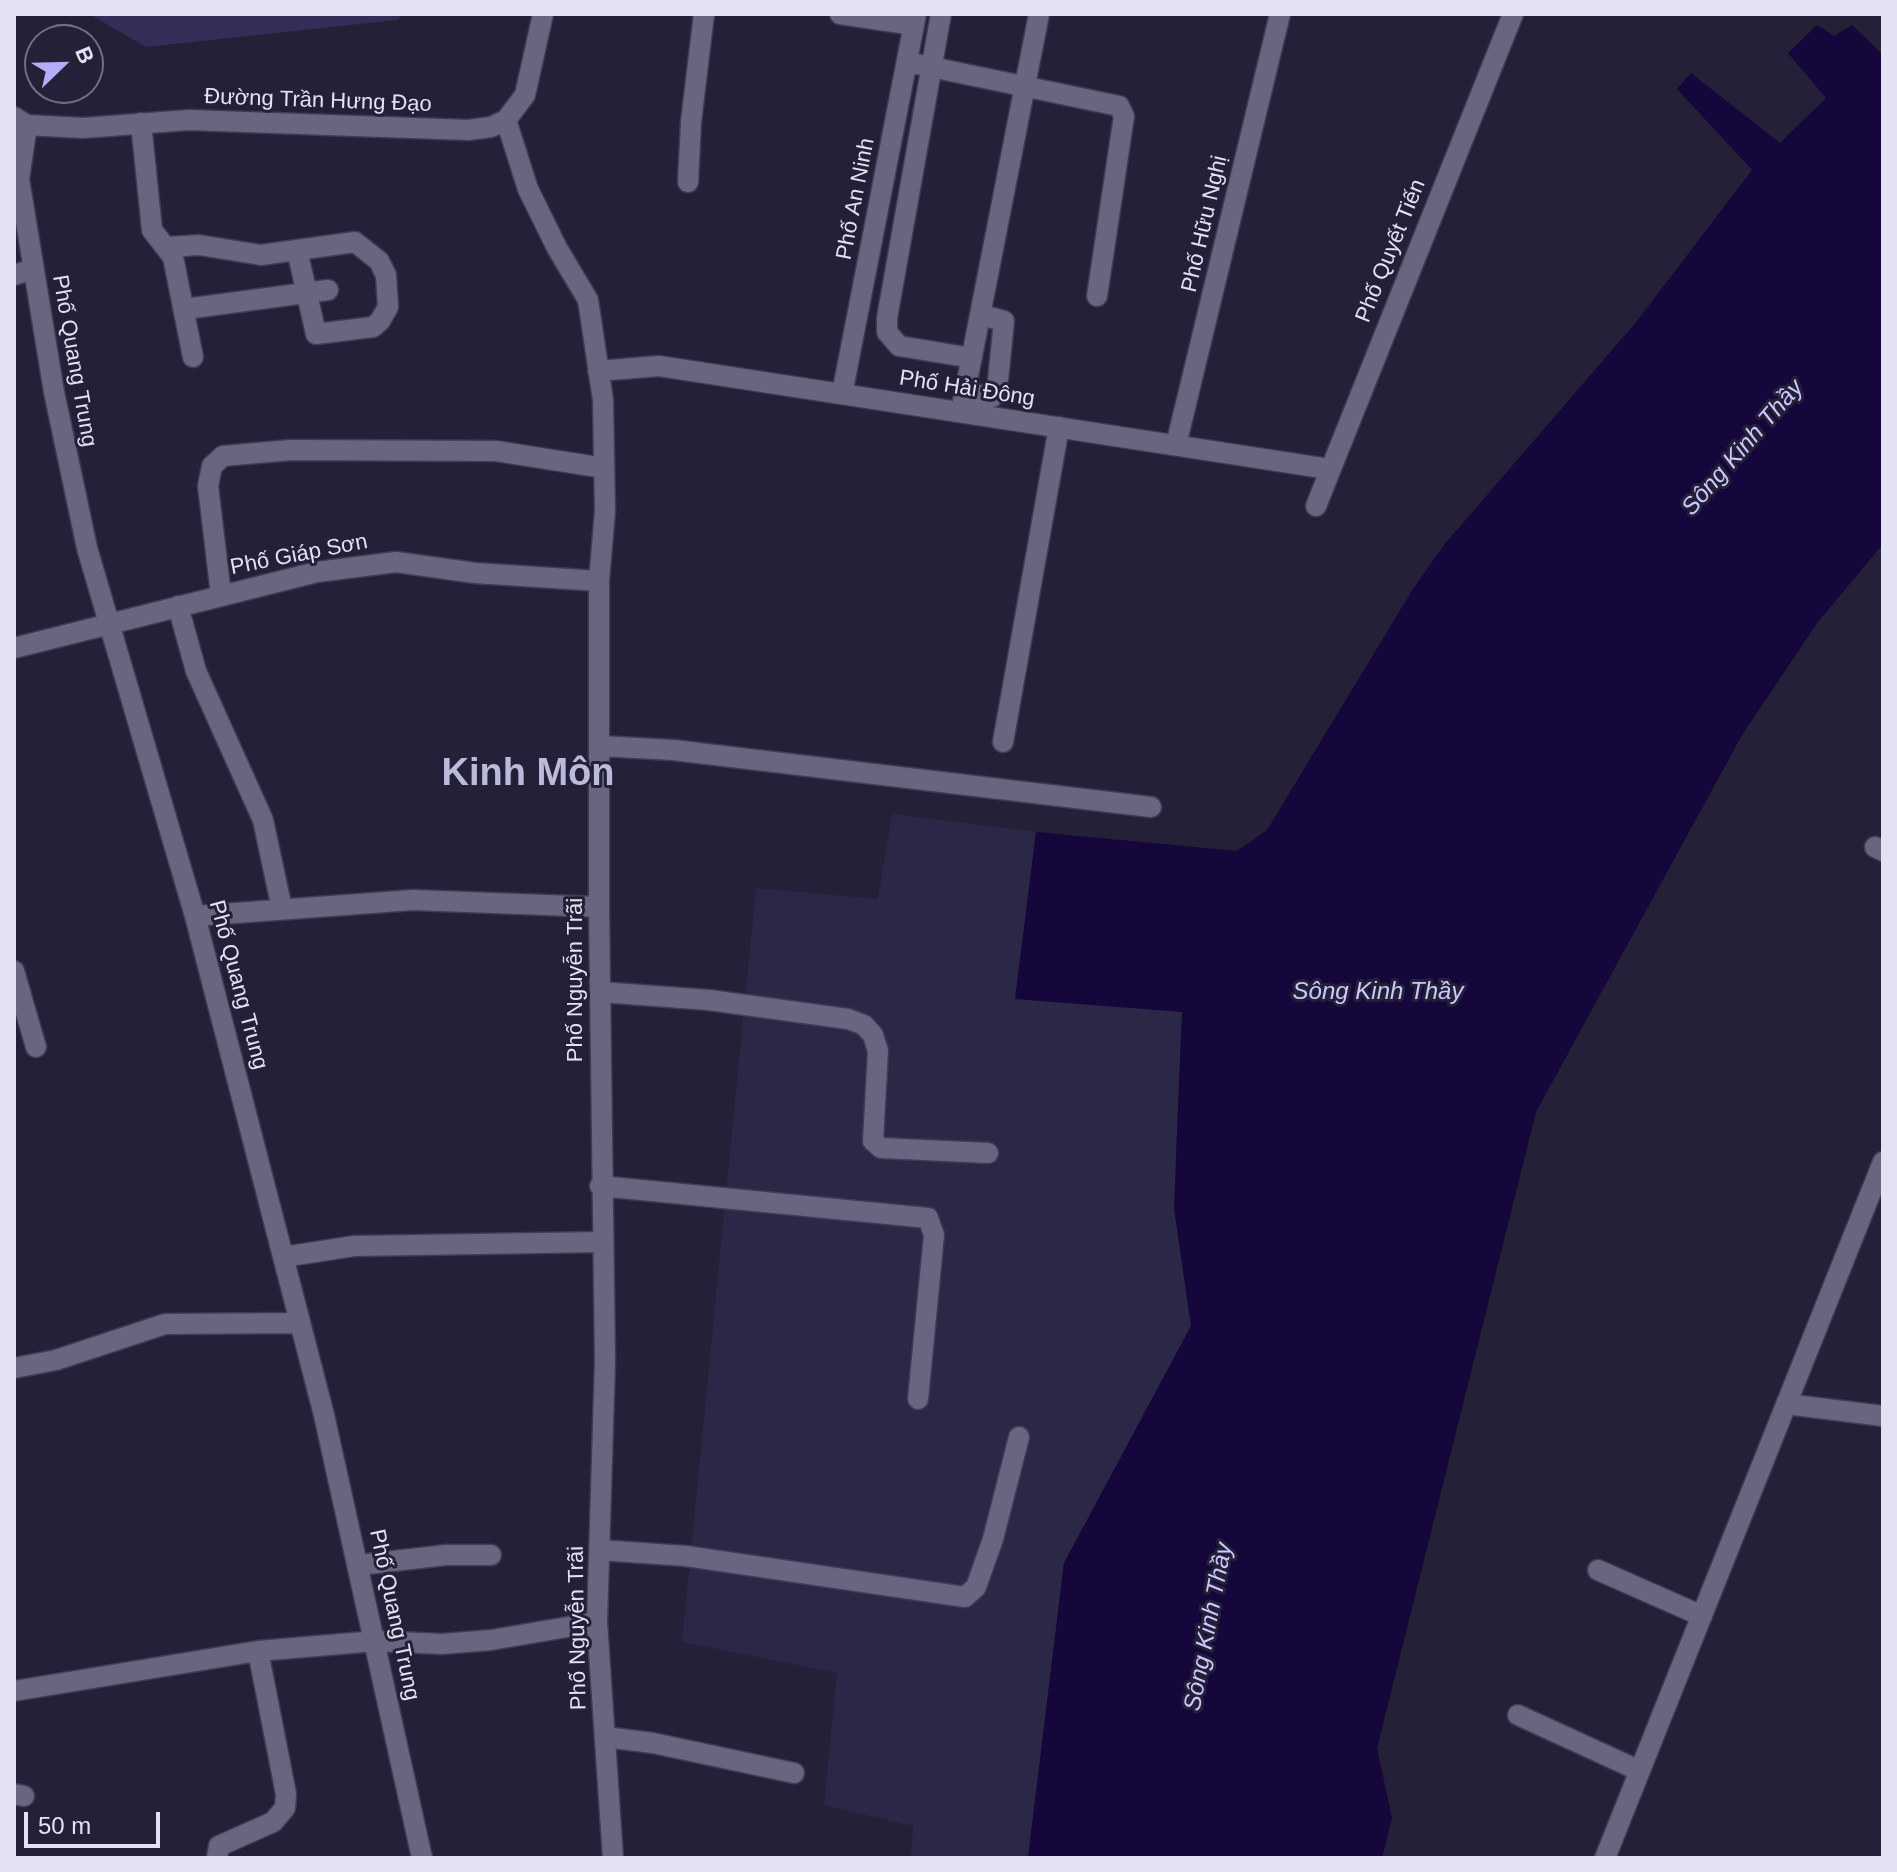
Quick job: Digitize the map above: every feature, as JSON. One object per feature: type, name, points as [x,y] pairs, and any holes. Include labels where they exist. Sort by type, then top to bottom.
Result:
[{"type":"street","points":[[506,120],[525,95],[543,14]]},
{"type":"street","points":[[688,182],[692,107],[704,14]]},
{"type":"street","points":[[840,14],[915,19]]},
{"type":"street","points":[[941,14],[887,332],[899,346],[972,358]]},
{"type":"street","points":[[981,315],[1004,321],[997,390],[992,397],[963,403],[1039,14]]},
{"type":"street","name":"Phố Hữu Nghị","points":[[1176,445],[1280,14]]},
{"type":"street","name":"Phố Quyết Tiến","points":[[1316,506],[1513,14]]},
{"type":"street","name":"Phố An Ninh","points":[[842,394],[915,19]]},
{"type":"street","points":[[907,62],[1119,106],[1124,116],[1097,296]]},
{"type":"street","name":"Đường Trần Hưng Đạo","points":[[20,121],[83,128],[141,123],[282,121],[468,130],[506,120]]},
{"type":"street","name":"Phố Nguyễn Trãi","points":[[506,120],[528,189],[557,248],[588,300],[598,371],[604,468],[605,511],[599,581],[599,907],[600,1186],[605,1361],[597,1622],[613,1858]]},
{"type":"street","name":"Phố Quang Trung","points":[[20,121],[19,179],[24,272],[108,627],[195,916],[300,1323],[359,1565],[422,1858]]},
{"type":"street","points":[[141,123],[152,230],[169,247],[180,278],[193,357]]},
{"type":"street","points":[[169,247],[199,245],[261,255],[297,250],[355,242],[379,261],[390,292],[388,307],[373,327],[320,335],[311,327],[297,250]]},
{"type":"street","points":[[185,309],[328,290]]},
{"type":"street","name":"Phố Hải Đông","points":[[598,371],[659,366],[842,394],[963,403],[1059,427],[1329,469]]},
{"type":"street","points":[[1003,742],[1059,427]]},
{"type":"street","points":[[221,595],[208,486],[212,466],[223,456],[291,450],[496,451],[604,468]]},
{"type":"street","name":"Phố Giáp Sơn","points":[[14,648],[108,627],[178,606],[317,572],[396,562],[475,573],[599,581]]},
{"type":"street","points":[[178,606],[196,671],[263,820],[282,909]]},
{"type":"street","points":[[600,746],[673,750],[1151,807]]},
{"type":"street","points":[[195,916],[413,900],[599,907]]},
{"type":"street","points":[[14,971],[36,1047]]},
{"type":"street","points":[[600,992],[709,1000],[848,1019],[864,1025],[873,1035],[878,1051],[873,1141],[881,1148],[988,1153]]},
{"type":"street","points":[[1605,1858],[1883,1162]]},
{"type":"street","points":[[600,1186],[928,1218],[934,1235],[918,1399]]},
{"type":"street","points":[[283,1257],[354,1246],[602,1242]]},
{"type":"street","points":[[14,1368],[56,1360],[165,1324],[300,1323]]},
{"type":"street","points":[[1786,1404],[1883,1416]]},
{"type":"street","points":[[599,1550],[686,1556],[965,1597],[976,1587],[993,1539],[1019,1437]]},
{"type":"street","points":[[359,1565],[446,1555],[491,1555]]},
{"type":"street","points":[[1598,1570],[1702,1616]]},
{"type":"street","points":[[14,1691],[258,1651],[376,1641],[442,1644],[491,1640],[597,1622]]},
{"type":"street","points":[[217,1858],[219,1846],[273,1822],[285,1808],[286,1794],[258,1651]]},
{"type":"street","points":[[1518,1715],[1640,1771]]},
{"type":"street","points":[[605,1737],[653,1743],[794,1773]]},
{"type":"shaded area","points":[[89,14],[403,14],[397,20],[146,47]]},
{"type":"shaded area","points":[[892,814],[1036,832],[1016,998],[1182,1011],[1174,1208],[1191,1326],[1064,1563],[1028,1858],[911,1858],[913,1826],[824,1805],[837,1673],[682,1642],[756,888],[878,899]]},
{"type":"water","name":"Sông Kinh Thầy","points":[[1817,25],[1834,36],[1852,25],[1883,55],[1883,544],[1817,623],[1742,735],[1536,1112],[1377,1748],[1392,1818],[1382,1858],[1028,1858],[1064,1563],[1191,1326],[1174,1208],[1182,1012],[1015,999],[1036,832],[1237,851],[1267,830],[1413,589],[1444,545],[1637,321],[1752,170],[1677,89],[1691,73],[1780,143],[1826,98],[1788,53]]},
{"type":"district","name":"Kinh Môn","points":[[528,775]]}]
